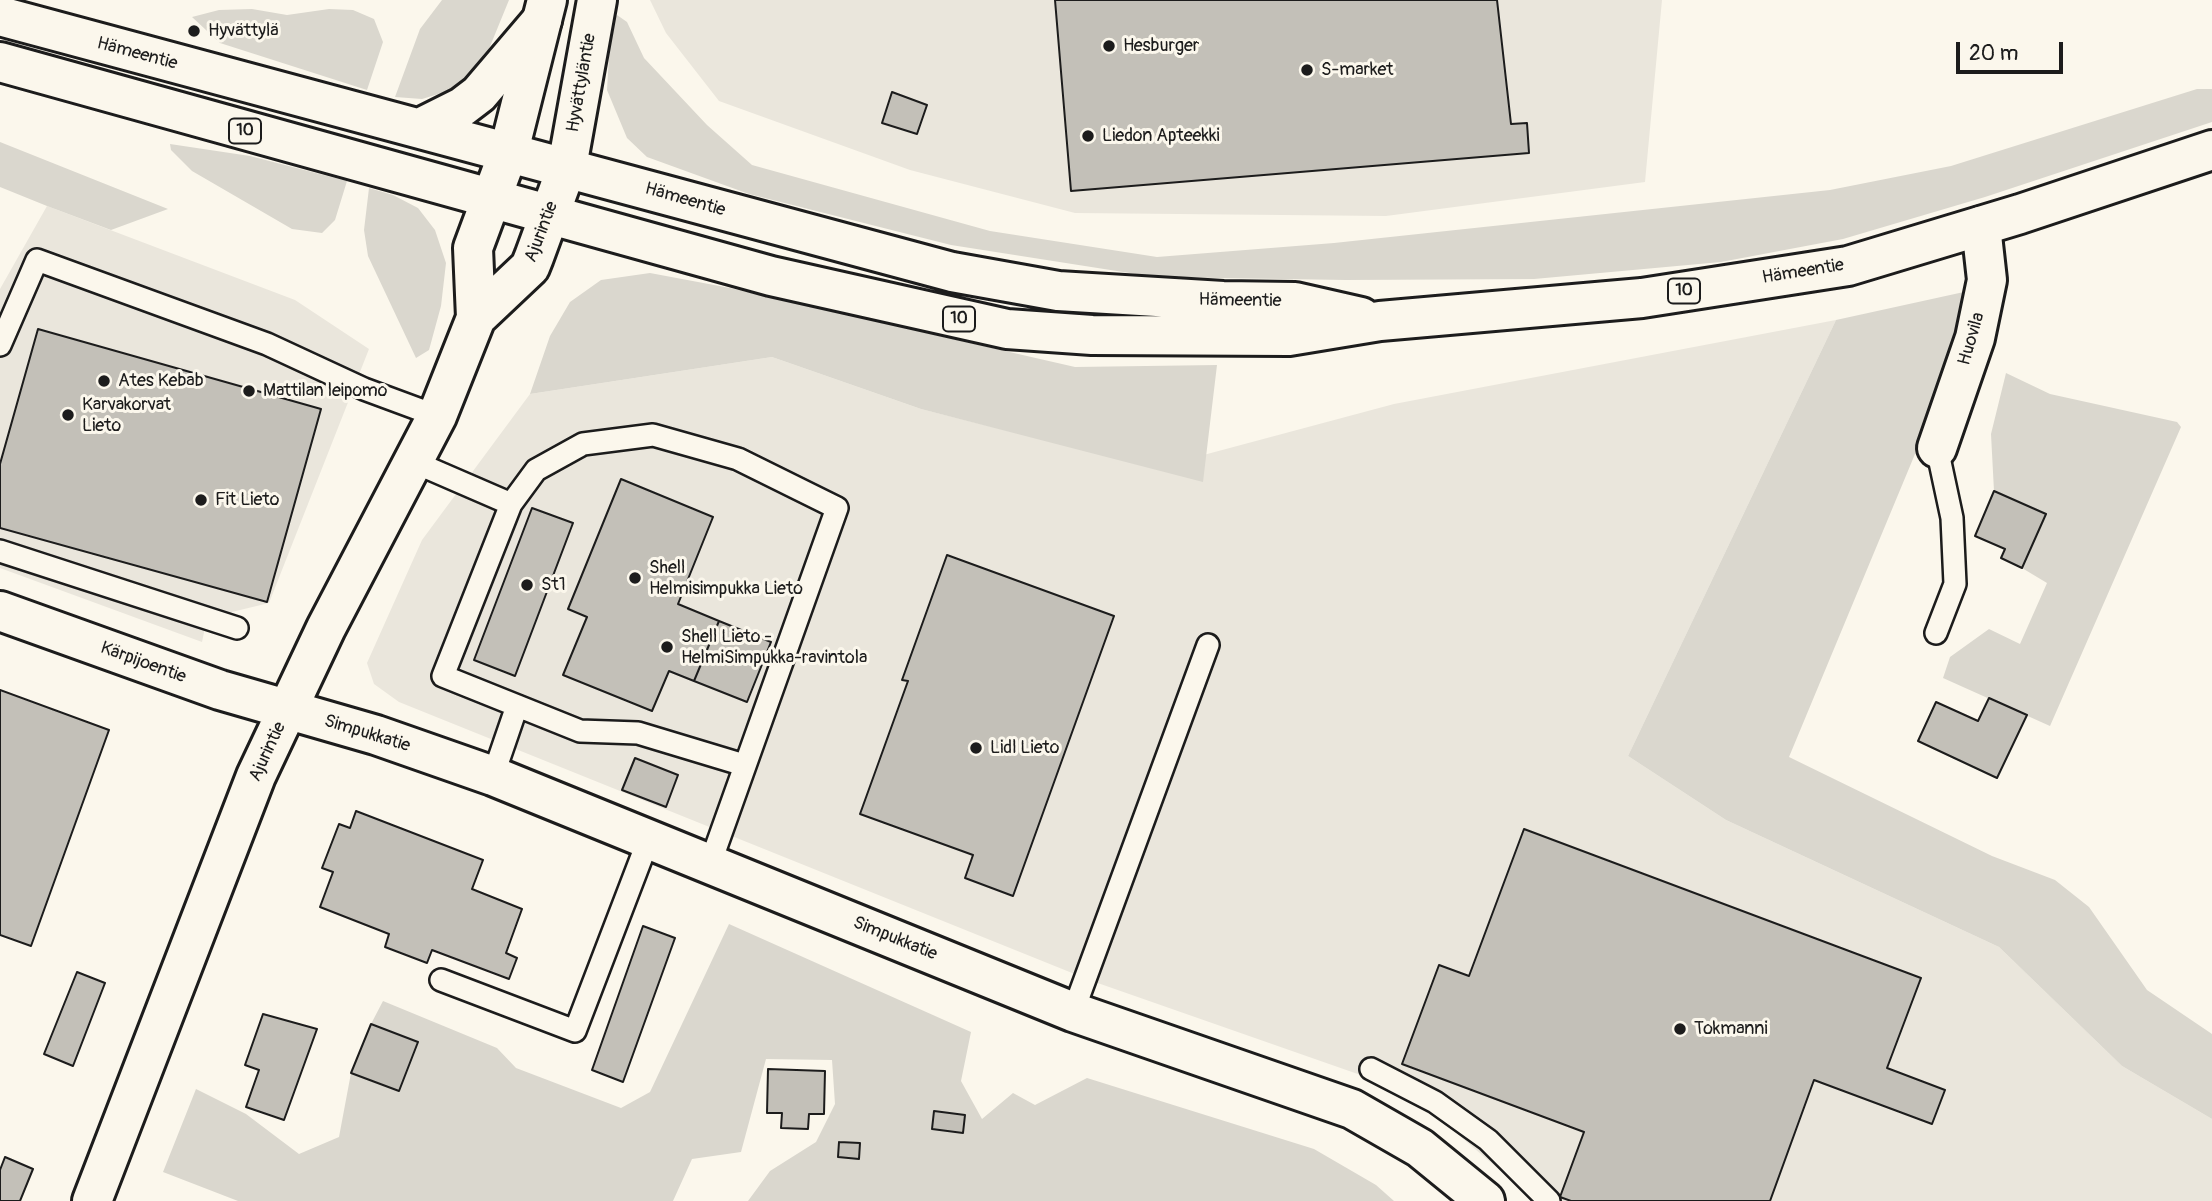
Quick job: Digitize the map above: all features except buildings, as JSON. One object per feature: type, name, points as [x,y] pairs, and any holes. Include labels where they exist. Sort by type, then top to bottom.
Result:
[{"type":"main road","name":"Hyvättyläntie","points":[[567,167],[597,0]]},
{"type":"main road","points":[[420,128],[462,107],[479,94],[544,10]]},
{"type":"main road","points":[[509,151],[544,10]]},
{"type":"main road","name":"Hämeentie","points":[[0,16],[952,272],[1058,291],[1223,301],[1295,302],[1380,321]]},
{"type":"main road","name":"Hämeentie","points":[[0,62],[491,201],[771,276],[1007,329],[1092,335],[1289,336],[1380,321],[1642,298],[1834,268],[1981,226],[2212,150]]},
{"type":"main road","name":"Ajurintie","points":[[92,1201],[256,776],[327,628],[437,416],[476,318],[473,248],[509,151]]},
{"type":"main road","name":"Ajurintie","points":[[476,318],[530,267],[567,167]]},
{"type":"main road","name":"Huovila","points":[[1937,448],[1975,338],[1987,280],[1981,226]]},
{"type":"main road","name":"Kärpijoentie","points":[[0,611],[220,690],[288,710]]},
{"type":"main road","name":"Simpukkatie","points":[[288,710],[376,735],[493,776],[1073,1012],[1352,1109],[1420,1148],[1485,1201]]},
{"type":"lane","points":[[0,345],[37,260],[267,344],[364,389],[437,416]]},
{"type":"lane","points":[[710,864],[837,508],[738,459],[653,435],[583,444],[536,470],[511,504],[443,676],[580,731],[638,733],[744,765]]},
{"type":"lane","points":[[1936,633],[1955,584],[1952,518],[1937,448]]},
{"type":"lane","points":[[414,462],[511,504]]},
{"type":"lane","points":[[0,551],[237,628]]},
{"type":"lane","points":[[1073,1012],[1208,645]]},
{"type":"lane","points":[[493,776],[517,706]]},
{"type":"lane","points":[[441,980],[575,1031],[649,838]]},
{"type":"lane","points":[[1371,1069],[1435,1102],[1488,1140],[1549,1201]]},
{"type":"shaded area","points":[[442,0],[509,0],[482,66],[455,89],[422,99],[395,97],[420,29]]},
{"type":"shaded area","points":[[650,0],[1662,0],[1645,182],[1386,216],[1075,213],[910,170],[719,101],[666,33]]},
{"type":"shaded area","points":[[252,9],[287,15],[329,9],[353,10],[374,19],[383,42],[367,90],[220,43],[192,17],[219,10]]},
{"type":"shaded area","points":[[617,15],[627,22],[644,58],[707,125],[752,165],[990,231],[1157,257],[1334,243],[1830,190],[1951,166],[2197,89],[2212,89],[2212,122],[1985,197],[1843,239],[1721,262],[1534,279],[1155,277],[951,245],[749,194],[647,157],[627,138],[607,90],[611,22]]},
{"type":"shaded area","points":[[0,142],[168,209],[111,230],[47,206],[0,187]]},
{"type":"shaded area","points":[[170,144],[250,156],[347,181],[335,220],[322,233],[292,229],[192,171],[171,150]]},
{"type":"shaded area","points":[[369,188],[393,195],[418,208],[435,230],[446,263],[441,306],[429,350],[416,358],[368,256],[364,230]]},
{"type":"shaded area","points":[[47,206],[295,300],[369,349],[269,603],[207,618],[202,642],[0,568],[0,289]]},
{"type":"shaded area","points":[[650,273],[730,288],[1075,367],[1217,365],[1203,482],[921,409],[772,357],[530,394],[550,336],[570,302],[601,280]]},
{"type":"shaded area","points":[[1973,290],[1920,442],[1789,757],[1992,856],[2055,880],[2089,907],[2147,990],[2212,1034],[2212,1119],[2122,1066],[1999,947],[1726,820],[1628,756],[1836,320]]},
{"type":"shaded area","points":[[1836,320],[1628,756],[1726,820],[1999,947],[2122,1066],[2212,1119],[2212,1201],[1536,1201],[1441,1120],[1372,1079],[1092,981],[399,702],[374,684],[367,663],[422,540],[530,394],[772,357],[921,409],[1155,468],[1394,404]]},
{"type":"shaded area","points":[[2006,373],[2050,394],[2177,422],[2181,427],[2050,726],[1943,678],[1950,657],[1989,629],[2020,644],[2047,583],[2022,568],[2045,514],[1994,491],[1991,434]]},
{"type":"shaded area","points":[[729,924],[971,1032],[961,1081],[982,1119],[1013,1093],[1035,1105],[1087,1078],[1314,1149],[1376,1185],[1394,1201],[748,1201],[770,1171],[816,1142],[835,1104],[832,1060],[766,1059],[741,1152],[692,1159],[673,1201],[238,1201],[163,1172],[196,1089],[246,1114],[299,1154],[339,1137],[351,1073],[399,1091],[418,1043],[371,1024],[383,1001],[497,1048],[516,1068],[621,1108],[650,1092]]},
{"type":"place","name":"Hyvättylä","points":[[194,31]]},
{"type":"place","name":"Hesburger","points":[[1109,46]]},
{"type":"place","name":"S-market","points":[[1307,70]]},
{"type":"place","name":"Liedon Apteekki","points":[[1088,136]]},
{"type":"place","name":"Ates Kebab","points":[[104,381]]},
{"type":"place","name":"Mattilan leipomo","points":[[249,391]]},
{"type":"place","name":"Karvakorvat Lieto","points":[[68,415]]},
{"type":"place","name":"Fit Lieto","points":[[201,500]]},
{"type":"place","name":"Shell Helmisimpukka Lieto","points":[[635,578]]},
{"type":"place","name":"St1","points":[[527,585]]},
{"type":"place","name":"Shell Lieto - HelmiSimpukka-ravintola","points":[[667,647]]},
{"type":"place","name":"Lidl Lieto","points":[[976,748]]},
{"type":"place","name":"Tokmanni","points":[[1680,1029]]}]
